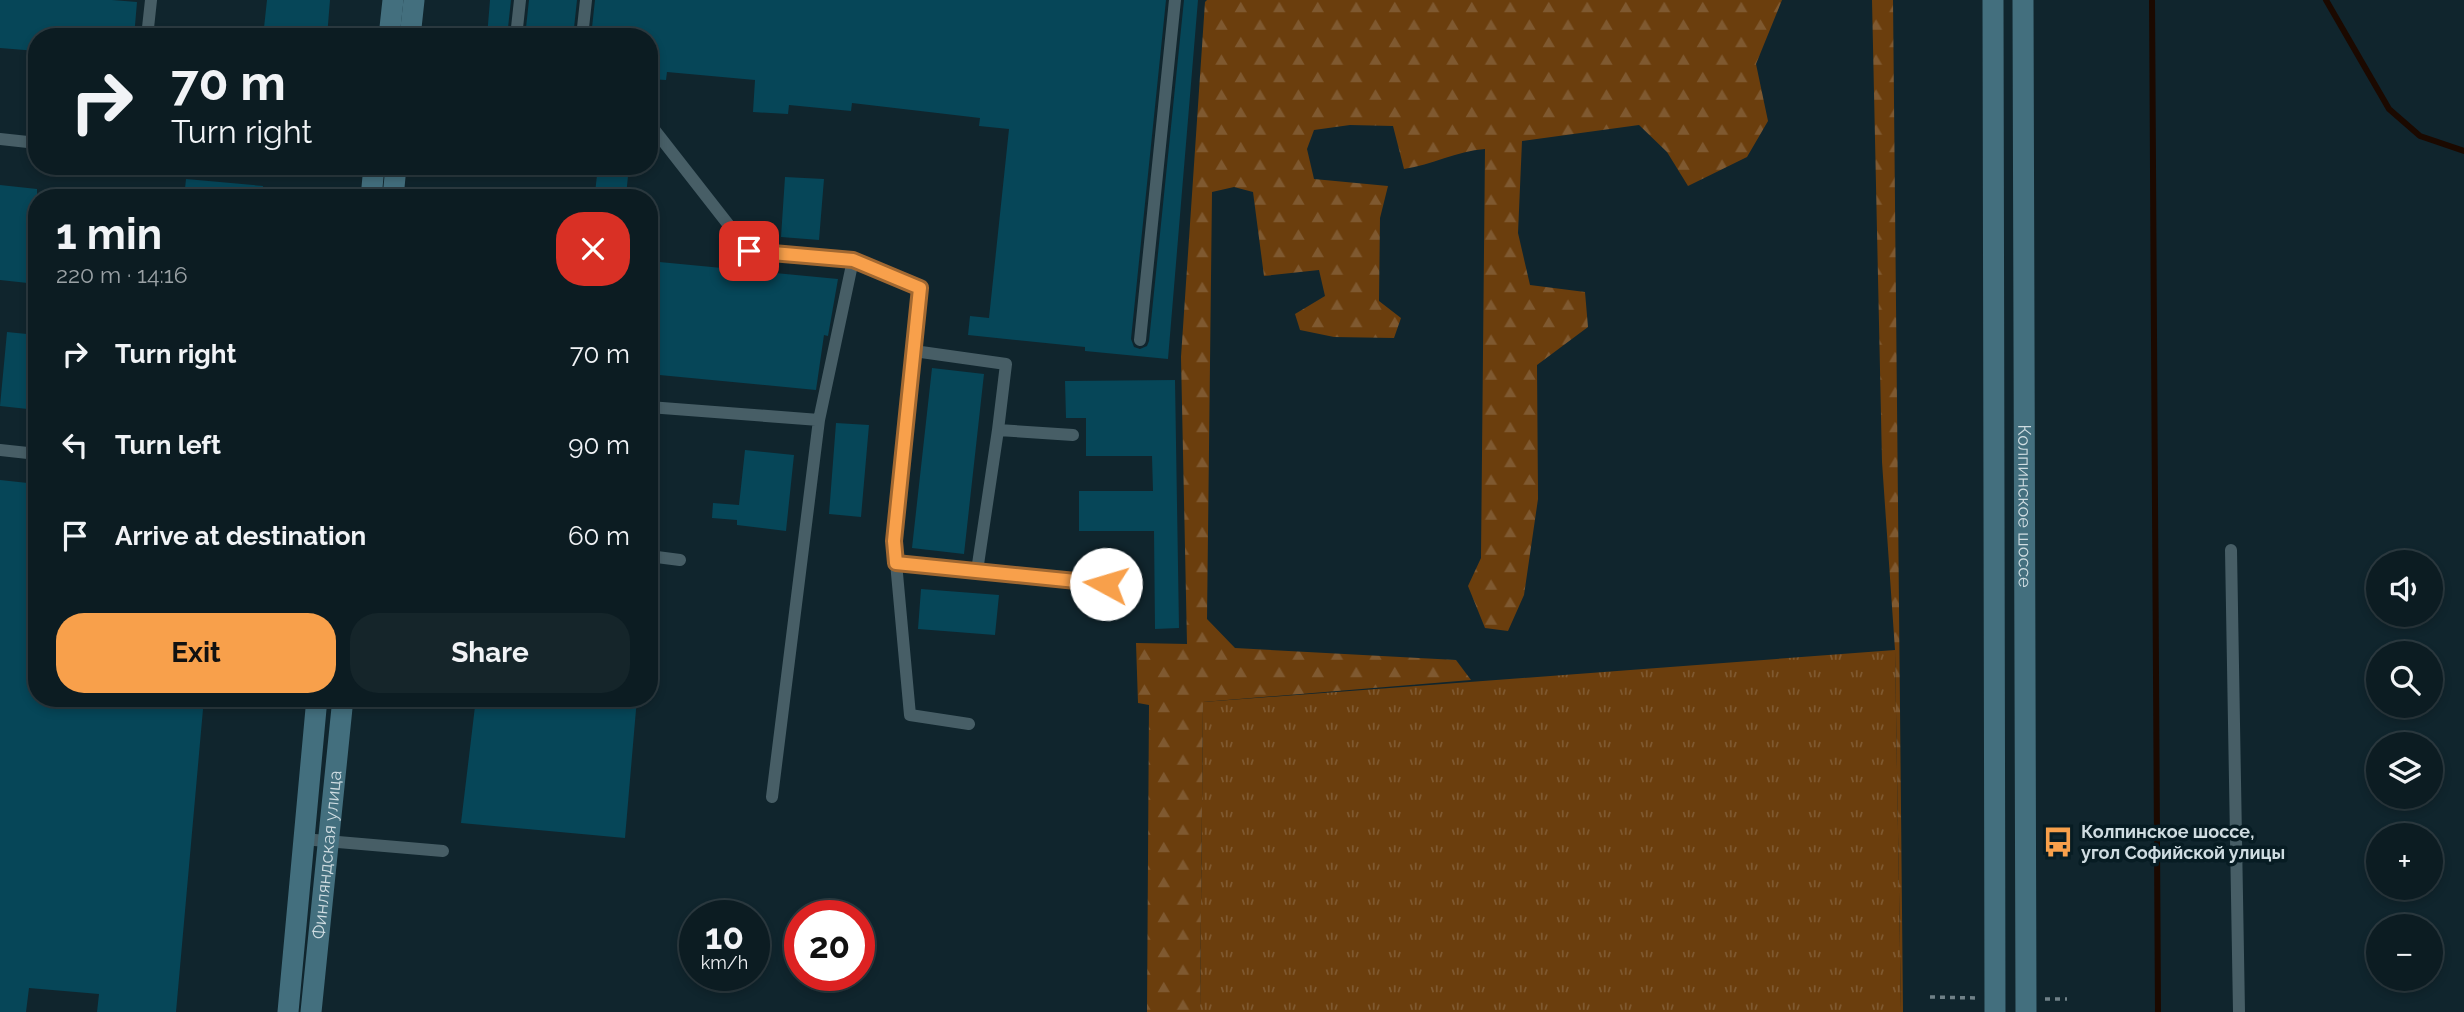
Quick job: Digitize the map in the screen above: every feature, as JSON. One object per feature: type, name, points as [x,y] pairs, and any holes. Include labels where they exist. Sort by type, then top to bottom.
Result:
[{"type":"main road","points":[[390,28],[393,0]]},
{"type":"main road","points":[[411,28],[414,0]]},
{"type":"main road","name":"Колпинское шоссе","points":[[1987,1005],[1993,0]]},
{"type":"main road","name":"Колпинское шоссе","points":[[2023,0],[2033,1006]]},
{"type":"main road","name":"Финляндская улица","points":[[288,1012],[316,707]]},
{"type":"main road","name":"Финляндская улица","points":[[311,1012],[342,707]]},
{"type":"lane","points":[[148,28],[151,0]]},
{"type":"lane","points":[[517,28],[520,0]]},
{"type":"lane","points":[[583,28],[586,0]]},
{"type":"lane","points":[[1140,340],[1175,0]]},
{"type":"lane","points":[[658,135],[749,251],[853,260],[920,288],[894,541],[910,715],[969,724]]},
{"type":"lane","points":[[0,139],[28,142]]},
{"type":"lane","points":[[772,797],[820,420],[853,260]]},
{"type":"lane","points":[[914,351],[1006,364],[977,571]]},
{"type":"lane","points":[[658,408],[820,420]]},
{"type":"lane","points":[[998,430],[1073,435]]},
{"type":"lane","points":[[0,450],[28,452]]},
{"type":"lane","points":[[2231,550],[2239,1012]]},
{"type":"lane","points":[[658,557],[680,560]]},
{"type":"lane","points":[[896,563],[1106,584]]},
{"type":"lane","points":[[303,839],[443,851]]},
{"type":"path","points":[[1930,997],[1987,1005]]},
{"type":"path","points":[[2033,1006],[2067,999]]},
{"type":"green space","points":[[1207,0],[1782,0],[1756,64],[1768,121],[1747,157],[1688,186],[1667,152],[1639,125],[1522,141],[1518,233],[1530,285],[1585,292],[1588,327],[1537,365],[1538,499],[1524,595],[1508,631],[1485,628],[1468,586],[1481,558],[1485,149],[1464,152],[1404,169],[1393,126],[1350,125],[1314,130],[1307,149],[1314,179],[1388,186],[1380,218],[1379,301],[1401,318],[1394,338],[1334,337],[1300,330],[1295,314],[1325,296],[1319,270],[1264,276],[1253,192],[1234,187],[1212,192],[1207,619],[1235,648],[1456,660],[1471,680],[1203,702],[1200,1012],[1147,1012],[1149,705],[1138,703],[1136,643],[1187,644],[1181,357]]},
{"type":"green space","points":[[1872,0],[1893,0],[1903,1012],[1895,650],[1882,462]]},
{"type":"green space","points":[[1895,650],[1901,1012],[1200,1012],[1203,702]]},
{"type":"building","points":[[0,0],[137,2],[135,28],[28,28],[28,50],[0,48]]},
{"type":"building","points":[[267,0],[330,0],[328,28],[264,28]]},
{"type":"building","points":[[490,0],[511,0],[508,28],[488,28]]},
{"type":"building","points":[[529,0],[577,0],[574,28],[526,28]]},
{"type":"building","points":[[595,0],[1166,0],[1131,339],[1134,347],[1140,349],[1147,346],[1149,341],[1184,0],[1198,0],[1168,359],[968,335],[970,316],[989,318],[1009,129],[979,126],[980,118],[852,103],[851,111],[789,105],[788,114],[753,112],[755,80],[667,72],[666,80],[658,80],[658,28],[592,28]]},
{"type":"building","points":[[597,175],[628,175],[627,189],[595,189]]},
{"type":"building","points":[[785,177],[824,179],[819,240],[781,237]]},
{"type":"building","points":[[186,179],[263,186],[263,189],[185,189]]},
{"type":"building","points":[[0,185],[37,189],[28,189],[28,283],[0,280]]},
{"type":"building","points":[[658,262],[838,279],[828,336],[824,335],[816,390],[658,375]]},
{"type":"building","points":[[7,332],[28,334],[28,409],[0,406]]},
{"type":"building","points":[[932,368],[984,374],[964,554],[912,548]]},
{"type":"building","points":[[1175,380],[1179,628],[1155,629],[1154,531],[1079,531],[1079,491],[1153,491],[1152,456],[1086,456],[1086,418],[1066,418],[1065,381]]},
{"type":"building","points":[[836,423],[869,425],[861,517],[829,514]]},
{"type":"building","points":[[745,450],[794,455],[786,531],[737,525],[737,520],[712,518],[713,503],[739,505]]},
{"type":"building","points":[[0,480],[28,483],[28,707],[203,707],[176,1012],[97,1012],[99,994],[29,988],[26,1012],[0,1012]]},
{"type":"building","points":[[921,589],[999,595],[995,635],[918,629]]},
{"type":"building","points":[[475,707],[636,707],[625,838],[461,823]]},
{"type":"waterway","points":[[2152,0],[2158,1012]]},
{"type":"waterway","points":[[2326,0],[2389,109],[2420,136],[2464,151]]},
{"type":"place","name":"Колпинское шоссе, угол Софийской улицы","points":[[2058,842]]},
{"type":"route","points":[[749,251],[853,260],[920,288],[894,541],[896,563],[1106,584]]}]
